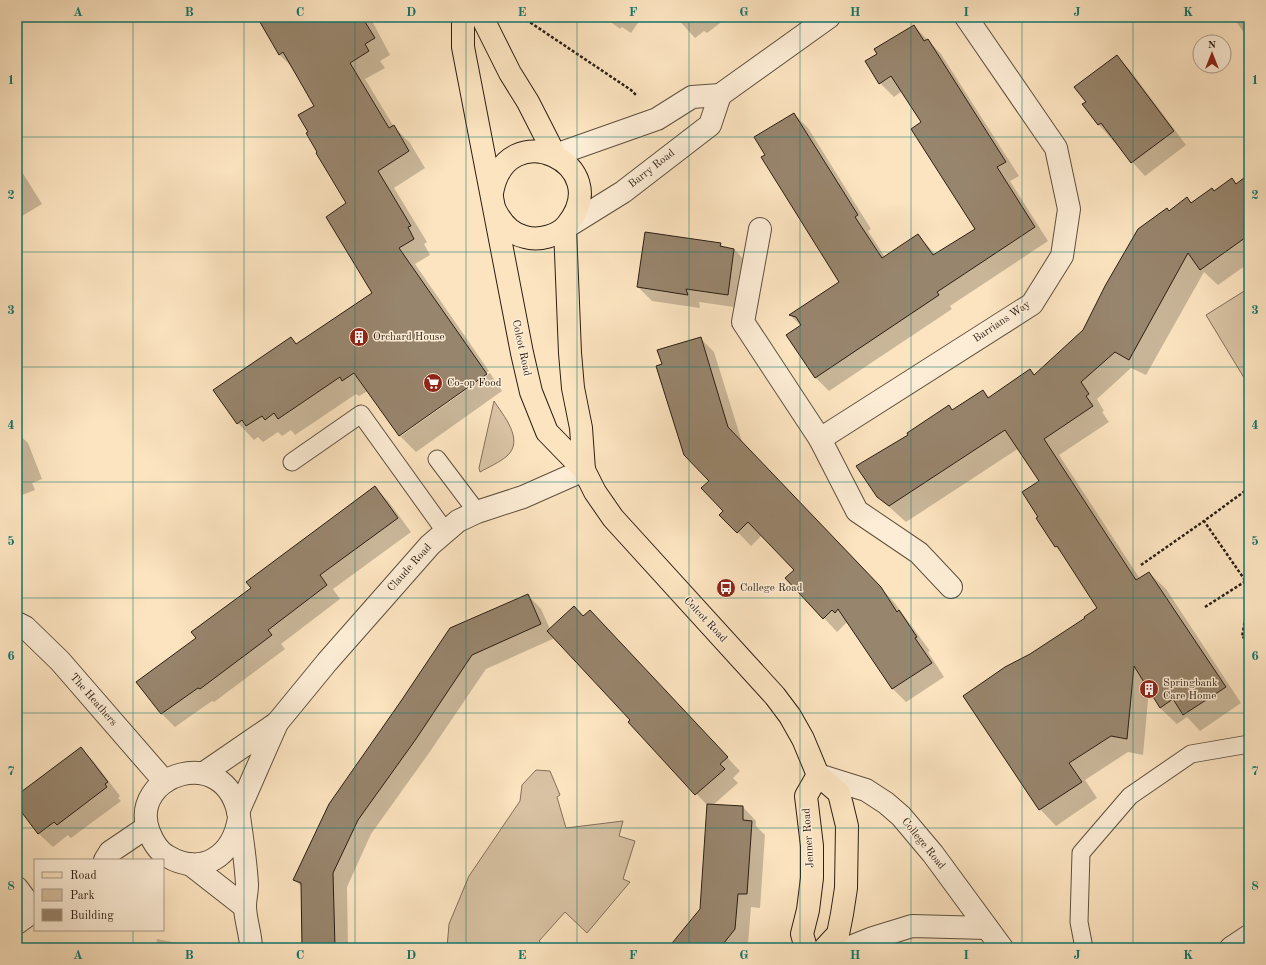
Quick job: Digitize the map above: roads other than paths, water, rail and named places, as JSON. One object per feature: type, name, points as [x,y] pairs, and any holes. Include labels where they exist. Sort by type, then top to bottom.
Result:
[{"type":"main road","name":"Colcot Road","points":[[463,17],[463,48],[522,353],[531,392],[547,432],[584,470],[595,492],[613,518],[775,696],[790,716],[803,739],[818,775]]},
{"type":"main road","name":"Colcot Road","points":[[482,17],[510,73],[528,102],[555,155]]},
{"type":"main road","name":"Colcot Road","points":[[541,151],[555,155],[567,163],[576,175],[580,189],[580,204],[574,217],[565,228],[546,237],[525,237],[512,231],[501,222],[493,202],[495,180],[502,167],[512,157],[526,152],[541,151]]},
{"type":"main road","name":"Colcot Road","points":[[565,228],[570,353],[573,388],[581,428],[584,470]]},
{"type":"main road","name":"Jenner Road","points":[[806,948],[802,934],[808,910],[812,878],[812,846],[806,796],[818,775]]},
{"type":"main road","points":[[818,775],[840,793],[847,826],[846,888],[838,934],[825,948]]},
{"type":"street","points":[[555,155],[658,118],[692,98],[720,95],[830,17]]},
{"type":"street","name":"Barrians Way","points":[[820,439],[1032,304],[1062,256],[1069,208],[1056,148],[966,17]]},
{"type":"street","name":"Barry Road","points":[[565,228],[623,192],[710,125],[720,95]]},
{"type":"street","points":[[760,228],[742,322],[820,439],[857,511],[919,553],[951,587]]},
{"type":"street","name":"Claude Road","points":[[204,773],[277,723],[327,662],[430,544],[445,531],[458,521],[477,512],[523,497],[584,470]]},
{"type":"street","name":"The Heathers","points":[[17,623],[25,627],[60,661],[165,782]]},
{"type":"street","name":"Claude Road","points":[[238,815],[277,723]]},
{"type":"street","points":[[245,907],[176,863],[162,853],[153,842],[147,827],[146,812],[151,797],[160,784],[173,776],[188,772],[204,773],[218,779],[230,790],[236,803],[238,815],[247,886],[245,907],[251,933],[251,948]]},
{"type":"street","name":"College Road","points":[[818,775],[866,790],[886,803],[901,816],[933,854],[1002,948]]},
{"type":"street","points":[[176,863],[205,863],[219,857],[230,846],[236,833],[238,815]]},
{"type":"street","points":[[106,859],[110,852],[147,827]]},
{"type":"street","points":[[17,888],[29,914]]},
{"type":"street","points":[[848,948],[873,938],[912,926],[987,928]]},
{"type":"street","points":[[1231,948],[1249,936]]},
{"type":"lane","points":[[292,462],[361,414],[445,531]]},
{"type":"lane","points":[[437,459],[477,512]]},
{"type":"lane","points":[[1084,948],[1079,922],[1081,853],[1130,796],[1191,754],[1249,744]]},
{"type":"place","name":"Orchard House","points":[[359,337]]},
{"type":"place","name":"Co-op Food","points":[[433,383]]},
{"type":"place","name":"College Road","points":[[726,588]]},
{"type":"place","name":"Springbank Care Home","points":[[1149,689]]}]
